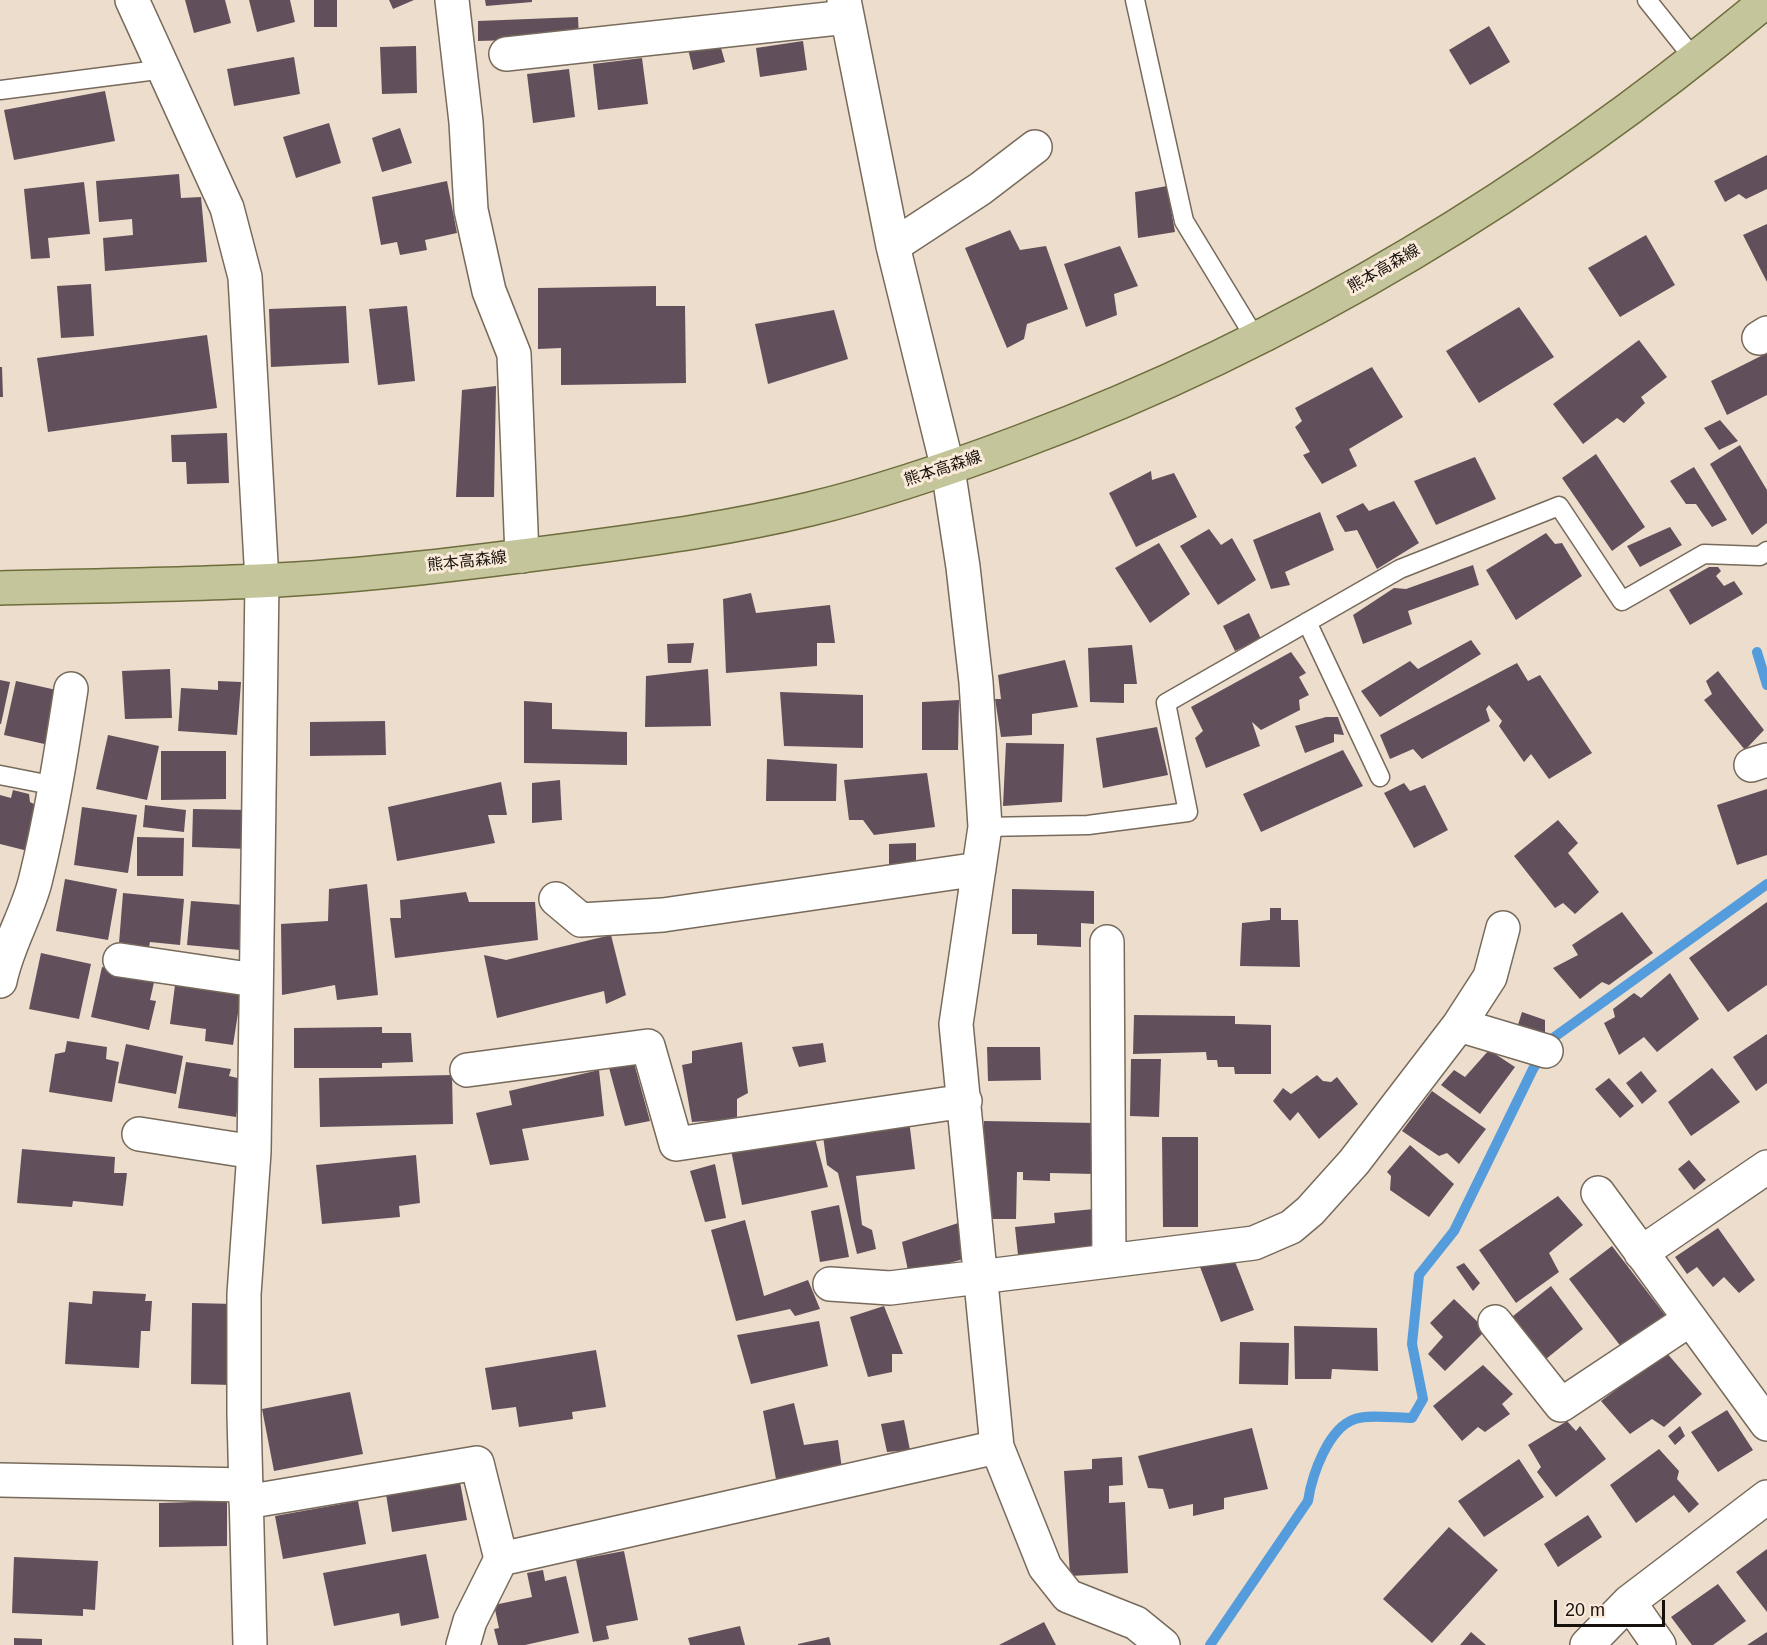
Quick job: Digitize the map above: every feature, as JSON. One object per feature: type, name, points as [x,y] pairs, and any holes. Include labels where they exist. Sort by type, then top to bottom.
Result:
[{"type":"main road","name":"熊本高森線","points":[[0,588],[262,581],[390,571],[522,556],[672,536],[810,509],[948,469],[1107,410],[1257,341],[1410,255],[1525,182],[1695,60],[1767,0]]},
{"type":"street","points":[[132,0],[227,208],[245,277],[262,581],[254,1152],[244,1294],[250,1645]]},
{"type":"street","points":[[452,0],[466,122],[471,210],[489,291],[514,354],[522,556]]},
{"type":"street","points":[[506,54],[846,9],[893,246],[948,469],[963,567],[976,682],[985,827],[956,1024],[965,1101],[978,1276],[997,1447],[1045,1567],[1068,1596],[1136,1623],[1163,1645]]},
{"type":"street","points":[[893,246],[980,189],[1035,147]]},
{"type":"street","points":[[0,978],[4,961],[34,884],[56,786],[71,689]]},
{"type":"street","points":[[556,898],[581,920],[640,916],[978,869]]},
{"type":"street","points":[[830,1284],[890,1288],[1109,1261],[1254,1243],[1291,1227],[1310,1211],[1354,1162],[1459,1025],[1490,977],[1503,928]]},
{"type":"street","points":[[1107,942],[1109,1261]]},
{"type":"street","points":[[120,960],[255,980]]},
{"type":"street","points":[[1459,1025],[1546,1051]]},
{"type":"street","points":[[467,1070],[648,1046],[676,1144],[890,1110],[965,1101]]},
{"type":"street","points":[[139,1134],[254,1152]]},
{"type":"street","points":[[1641,1253],[1767,1167]]},
{"type":"street","points":[[1598,1194],[1767,1424]]},
{"type":"street","points":[[1495,1322],[1561,1405],[1689,1320]]},
{"type":"street","points":[[501,1559],[997,1447]]},
{"type":"street","points":[[0,1480],[246,1494],[477,1462],[501,1559],[470,1621],[464,1645]]},
{"type":"street","points":[[1587,1645],[1629,1602],[1767,1497]]},
{"type":"street","points":[[1629,1602],[1659,1645]]},
{"type":"lane","points":[[1135,0],[1184,221],[1257,341]]},
{"type":"lane","points":[[1647,0],[1695,60]]},
{"type":"lane","points":[[0,90],[165,69]]},
{"type":"lane","points":[[985,827],[1088,825],[1188,812],[1166,703],[1400,569],[1559,506],[1622,601],[1704,554],[1760,556],[1767,551]]},
{"type":"lane","points":[[1307,622],[1380,777]]},
{"type":"lane","points":[[0,775],[56,786]]},
{"type":"building","points":[[185,0],[225,0],[231,23],[194,33]]},
{"type":"building","points":[[249,0],[290,0],[295,22],[257,32]]},
{"type":"building","points":[[314,0],[337,0],[337,27],[314,27]]},
{"type":"building","points":[[389,0],[414,0],[393,9]]},
{"type":"building","points":[[485,0],[532,0],[532,2],[486,6]]},
{"type":"building","points":[[578,17],[579,38],[478,41],[478,21]]},
{"type":"building","points":[[1489,26],[1510,62],[1470,85],[1449,50]]},
{"type":"building","points":[[719,41],[725,62],[693,70],[688,49]]},
{"type":"building","points":[[803,41],[807,70],[760,77],[756,48]]},
{"type":"building","points":[[416,46],[417,93],[382,94],[380,47]]},
{"type":"building","points":[[294,57],[300,94],[234,106],[227,69]]},
{"type":"building","points":[[642,58],[648,104],[598,110],[593,64]]},
{"type":"building","points":[[569,69],[575,117],[533,123],[527,74]]},
{"type":"building","points":[[105,91],[115,141],[14,160],[4,110]]},
{"type":"building","points":[[329,123],[341,163],[296,178],[283,137]]},
{"type":"building","points":[[400,128],[412,163],[382,172],[372,138]]},
{"type":"building","points":[[1767,155],[1767,189],[1746,199],[1739,194],[1725,202],[1714,181]]},
{"type":"building","points":[[179,174],[181,198],[201,197],[207,262],[105,271],[103,238],[133,235],[132,219],[99,222],[96,181]]},
{"type":"building","points":[[447,181],[457,233],[425,240],[427,250],[400,255],[397,242],[381,245],[372,197]]},
{"type":"building","points":[[84,182],[90,234],[48,238],[50,258],[31,259],[24,189]]},
{"type":"building","points":[[1167,186],[1175,232],[1138,238],[1135,192]]},
{"type":"building","points":[[1767,224],[1767,282],[1743,235]]},
{"type":"building","points":[[1010,230],[1020,250],[1046,246],[1068,309],[1027,324],[1024,339],[1007,348],[965,248]]},
{"type":"building","points":[[1646,235],[1675,285],[1620,317],[1588,268]]},
{"type":"building","points":[[1120,246],[1138,286],[1114,294],[1117,315],[1086,327],[1064,264]]},
{"type":"building","points":[[91,284],[94,336],[61,338],[57,286]]},
{"type":"building","points":[[656,286],[656,306],[685,306],[686,383],[561,385],[561,348],[538,349],[538,288]]},
{"type":"building","points":[[346,306],[349,363],[271,367],[269,309]]},
{"type":"building","points":[[407,306],[415,381],[378,385],[369,309]]},
{"type":"building","points":[[1519,307],[1554,357],[1479,403],[1446,351]]},
{"type":"building","points":[[834,310],[848,359],[768,384],[755,324]]},
{"type":"building","points":[[207,335],[217,408],[48,432],[37,358]]},
{"type":"building","points":[[1639,340],[1667,377],[1641,397],[1645,403],[1624,423],[1617,418],[1583,444],[1553,404]]},
{"type":"building","points":[[1767,353],[1767,395],[1727,415],[1711,381]]},
{"type":"building","points":[[0,367],[2,367],[3,397],[0,397]]},
{"type":"building","points":[[1372,367],[1403,417],[1349,449],[1357,466],[1322,484],[1303,455],[1310,452],[1295,427],[1302,421],[1295,408]]},
{"type":"building","points":[[496,386],[494,497],[456,497],[462,390]]},
{"type":"building","points":[[1720,420],[1738,441],[1719,450],[1704,428]]},
{"type":"building","points":[[227,433],[229,483],[187,484],[186,462],[172,462],[171,435]]},
{"type":"building","points":[[1740,445],[1767,490],[1767,523],[1752,535],[1710,464]]},
{"type":"building","points":[[1596,454],[1645,527],[1612,551],[1562,478]]},
{"type":"building","points":[[1475,457],[1496,499],[1436,525],[1414,481]]},
{"type":"building","points":[[1694,467],[1727,520],[1712,527],[1696,504],[1686,504],[1670,481]]},
{"type":"building","points":[[1151,471],[1152,480],[1174,473],[1197,517],[1136,547],[1109,493]]},
{"type":"building","points":[[1394,501],[1419,543],[1377,569],[1357,530],[1345,532],[1336,516],[1363,503],[1369,511]]},
{"type":"building","points":[[1320,512],[1334,550],[1285,572],[1290,585],[1271,589],[1253,540]]},
{"type":"building","points":[[1670,527],[1682,545],[1640,567],[1627,546]]},
{"type":"building","points":[[1209,529],[1221,545],[1232,538],[1256,580],[1218,605],[1180,546]]},
{"type":"building","points":[[1546,533],[1555,544],[1562,543],[1582,576],[1516,620],[1486,570]]},
{"type":"building","points":[[1159,543],[1190,594],[1150,623],[1115,568]]},
{"type":"building","points":[[1473,565],[1479,585],[1408,611],[1412,624],[1363,644],[1353,615],[1394,588],[1406,589]]},
{"type":"building","points":[[1709,567],[1718,567],[1721,571],[1716,576],[1724,586],[1734,581],[1743,594],[1690,625],[1669,590]]},
{"type":"building","points":[[751,593],[756,613],[830,605],[835,643],[817,643],[817,666],[726,673],[723,599]]},
{"type":"building","points":[[1249,613],[1261,639],[1235,651],[1223,626]]},
{"type":"building","points":[[1471,640],[1481,654],[1380,717],[1361,691],[1410,661],[1418,669]]},
{"type":"building","points":[[694,643],[691,663],[668,663],[667,644]]},
{"type":"building","points":[[1132,645],[1137,684],[1124,684],[1124,703],[1090,702],[1088,648]]},
{"type":"building","points":[[1291,652],[1306,673],[1299,677],[1309,695],[1299,700],[1300,710],[1261,730],[1252,722],[1260,746],[1206,768],[1195,738],[1203,731],[1191,707]]},
{"type":"building","points":[[1065,660],[1078,707],[1032,714],[1032,735],[1001,737],[995,699],[1001,699],[998,675]]},
{"type":"building","points":[[1517,663],[1528,681],[1540,675],[1592,753],[1549,779],[1531,754],[1524,762],[1499,726],[1502,721],[1489,705],[1486,709],[1490,721],[1422,759],[1413,749],[1390,759],[1380,735]]},
{"type":"building","points":[[170,669],[172,718],[125,719],[122,671]]},
{"type":"building","points":[[708,669],[711,726],[645,727],[646,676]]},
{"type":"building","points":[[1718,671],[1764,730],[1745,750],[1704,700],[1712,694],[1706,681]]},
{"type":"building","points":[[0,680],[10,682],[1,724],[0,724]]},
{"type":"building","points":[[16,681],[61,691],[49,745],[4,735]]},
{"type":"building","points":[[218,681],[241,682],[237,735],[178,731],[181,688],[218,690]]},
{"type":"building","points":[[780,692],[863,695],[863,748],[784,746]]},
{"type":"building","points":[[959,700],[958,750],[922,750],[922,702]]},
{"type":"building","points":[[524,701],[552,703],[552,729],[627,732],[627,765],[524,763]]},
{"type":"building","points":[[1326,717],[1338,717],[1344,735],[1334,734],[1334,742],[1305,753],[1295,726]]},
{"type":"building","points":[[385,721],[386,755],[310,756],[310,722]]},
{"type":"building","points":[[1157,727],[1168,775],[1103,788],[1096,738]]},
{"type":"building","points":[[108,735],[159,746],[147,800],[96,789]]},
{"type":"building","points":[[1006,743],[1064,744],[1062,802],[1003,806]]},
{"type":"building","points":[[1343,750],[1363,786],[1261,832],[1243,794]]},
{"type":"building","points":[[161,751],[226,751],[226,799],[161,800]]},
{"type":"building","points":[[767,759],[837,764],[836,801],[766,801]]},
{"type":"building","points":[[927,773],[935,827],[874,835],[863,820],[849,820],[844,780]]},
{"type":"building","points":[[560,780],[562,820],[532,823],[532,783]]},
{"type":"building","points":[[501,782],[507,815],[488,815],[495,843],[397,861],[388,807]]},
{"type":"building","points":[[1404,783],[1410,791],[1425,785],[1448,830],[1414,848],[1384,793]]},
{"type":"building","points":[[1767,789],[1767,855],[1737,865],[1717,805]]},
{"type":"building","points":[[13,790],[29,794],[30,802],[38,806],[28,851],[0,844],[0,795],[11,798]]},
{"type":"building","points":[[145,805],[186,810],[184,832],[143,827]]},
{"type":"building","points":[[82,807],[137,815],[128,873],[74,865]]},
{"type":"building","points":[[193,809],[249,810],[248,849],[192,847]]},
{"type":"building","points":[[1558,820],[1578,843],[1568,853],[1599,892],[1575,914],[1563,903],[1555,908],[1514,856]]},
{"type":"building","points":[[137,837],[184,838],[183,876],[137,876]]},
{"type":"building","points":[[916,843],[916,861],[889,866],[889,844]]},
{"type":"building","points":[[65,879],[117,889],[108,940],[56,931]]},
{"type":"building","points":[[367,884],[378,995],[337,1000],[335,985],[282,995],[281,924],[328,921],[329,889]]},
{"type":"building","points":[[1012,889],[1094,891],[1094,924],[1081,923],[1081,947],[1037,945],[1037,934],[1012,934]]},
{"type":"building","points":[[466,892],[469,902],[535,902],[538,940],[395,958],[390,918],[401,918],[400,900]]},
{"type":"building","points":[[123,893],[184,899],[180,945],[150,942],[149,947],[119,943]]},
{"type":"building","points":[[191,901],[244,905],[240,950],[187,945]]},
{"type":"building","points":[[1767,902],[1767,985],[1728,1012],[1689,958]]},
{"type":"building","points":[[1270,908],[1281,908],[1281,920],[1298,920],[1300,967],[1240,966],[1242,923],[1270,920]]},
{"type":"building","points":[[1622,912],[1653,953],[1609,985],[1602,982],[1580,999],[1553,968],[1578,955],[1572,945]]},
{"type":"building","points":[[611,935],[626,995],[606,1004],[604,991],[497,1018],[484,955],[506,960]]},
{"type":"building","points":[[41,953],[91,964],[79,1019],[29,1009]]},
{"type":"building","points":[[102,967],[155,978],[150,1000],[156,1001],[149,1030],[91,1017]]},
{"type":"building","points":[[1670,973],[1699,1019],[1657,1052],[1644,1037],[1619,1055],[1604,1023],[1615,1017],[1613,1009],[1634,993],[1641,998]]},
{"type":"building","points":[[175,985],[241,994],[233,1045],[205,1041],[206,1029],[170,1024]]},
{"type":"building","points":[[1522,1012],[1545,1020],[1545,1036],[1517,1028]]},
{"type":"building","points":[[1134,1015],[1235,1016],[1235,1024],[1271,1025],[1271,1074],[1235,1074],[1234,1067],[1218,1067],[1217,1060],[1207,1060],[1206,1052],[1133,1054]]},
{"type":"building","points":[[382,1027],[382,1033],[411,1033],[413,1062],[382,1063],[382,1068],[294,1068],[294,1028]]},
{"type":"building","points":[[1767,1034],[1767,1083],[1756,1091],[1733,1057]]},
{"type":"building","points":[[67,1041],[107,1047],[106,1059],[119,1062],[112,1102],[49,1092],[55,1054],[65,1052]]},
{"type":"building","points":[[742,1042],[748,1093],[737,1099],[737,1119],[692,1122],[682,1065],[692,1063],[692,1051]]},
{"type":"building","points":[[823,1043],[826,1062],[799,1067],[792,1047]]},
{"type":"building","points":[[126,1044],[183,1056],[176,1094],[118,1083]]},
{"type":"building","points":[[987,1047],[1040,1047],[1041,1080],[988,1081]]},
{"type":"building","points":[[1489,1050],[1515,1067],[1480,1114],[1441,1085],[1454,1070],[1465,1077]]},
{"type":"building","points":[[1131,1059],[1161,1059],[1159,1117],[1130,1116]]},
{"type":"building","points":[[186,1062],[231,1069],[229,1076],[242,1079],[236,1117],[178,1108]]},
{"type":"building","points":[[634,1063],[650,1121],[625,1126],[609,1068]]},
{"type":"building","points":[[1712,1068],[1740,1102],[1691,1136],[1668,1102]]},
{"type":"building","points":[[599,1070],[604,1116],[522,1129],[529,1160],[490,1165],[476,1113],[512,1105],[509,1091]]},
{"type":"building","points":[[1641,1071],[1657,1091],[1642,1104],[1626,1083]]},
{"type":"building","points":[[452,1075],[453,1124],[320,1127],[319,1078]]},
{"type":"building","points":[[1317,1075],[1323,1081],[1331,1082],[1337,1077],[1358,1104],[1319,1139],[1298,1112],[1290,1121],[1273,1101],[1283,1088],[1291,1094]]},
{"type":"building","points":[[1609,1078],[1634,1106],[1620,1118],[1595,1089]]},
{"type":"building","points":[[1432,1091],[1486,1129],[1459,1164],[1447,1153],[1439,1156],[1402,1131]]},
{"type":"building","points":[[909,1120],[915,1169],[856,1176],[862,1225],[872,1230],[876,1249],[857,1254],[838,1173],[827,1165],[822,1129]]},
{"type":"building","points":[[984,1121],[1096,1123],[1095,1174],[1050,1173],[1050,1181],[1023,1180],[1023,1172],[1017,1172],[1016,1219],[983,1219]]},
{"type":"building","points":[[813,1131],[828,1187],[742,1205],[731,1150]]},
{"type":"building","points":[[1162,1137],[1198,1137],[1198,1227],[1163,1227]]},
{"type":"building","points":[[1410,1145],[1454,1184],[1429,1217],[1390,1190],[1391,1176],[1387,1172]]},
{"type":"building","points":[[22,1149],[115,1157],[114,1173],[127,1173],[123,1206],[73,1201],[72,1207],[17,1203]]},
{"type":"building","points":[[416,1155],[420,1203],[399,1206],[400,1217],[322,1224],[316,1165]]},
{"type":"building","points":[[1689,1160],[1706,1180],[1694,1190],[1678,1169]]},
{"type":"building","points":[[715,1164],[726,1218],[705,1222],[690,1171]]},
{"type":"building","points":[[1558,1196],[1583,1225],[1549,1253],[1559,1272],[1516,1303],[1479,1250]]},
{"type":"building","points":[[839,1205],[849,1257],[820,1262],[811,1211]]},
{"type":"building","points":[[1094,1209],[1098,1248],[1018,1255],[1015,1227],[1055,1223],[1054,1213]]},
{"type":"building","points":[[745,1220],[764,1296],[808,1280],[820,1309],[795,1316],[790,1309],[736,1321],[711,1230]]},
{"type":"building","points":[[961,1222],[970,1257],[909,1275],[902,1242]]},
{"type":"building","points":[[1718,1228],[1755,1280],[1739,1293],[1724,1277],[1713,1287],[1697,1267],[1687,1274],[1675,1257]]},
{"type":"building","points":[[1612,1246],[1665,1315],[1622,1348],[1569,1279]]},
{"type":"building","points":[[1232,1254],[1254,1310],[1221,1322],[1200,1267]]},
{"type":"building","points":[[1464,1263],[1480,1283],[1473,1291],[1456,1267]]},
{"type":"building","points":[[1551,1286],[1583,1329],[1546,1359],[1522,1331],[1508,1320]]},
{"type":"building","points":[[93,1291],[146,1294],[145,1301],[152,1301],[150,1331],[141,1331],[139,1368],[65,1364],[69,1302],[92,1304]]},
{"type":"building","points":[[1454,1299],[1486,1330],[1445,1371],[1428,1354],[1443,1337],[1430,1323]]},
{"type":"building","points":[[192,1303],[235,1304],[233,1385],[191,1384]]},
{"type":"building","points":[[884,1306],[903,1354],[892,1354],[892,1372],[868,1377],[850,1317]]},
{"type":"building","points":[[819,1321],[828,1366],[751,1384],[737,1335]]},
{"type":"building","points":[[1294,1326],[1377,1328],[1378,1371],[1332,1369],[1331,1379],[1295,1379]]},
{"type":"building","points":[[1240,1342],[1289,1343],[1288,1385],[1239,1384]]},
{"type":"building","points":[[596,1350],[606,1407],[572,1412],[573,1419],[519,1427],[516,1407],[492,1410],[485,1368]]},
{"type":"building","points":[[1666,1352],[1702,1394],[1664,1427],[1652,1419],[1630,1434],[1601,1401]]},
{"type":"building","points":[[1483,1365],[1513,1394],[1502,1404],[1510,1414],[1485,1432],[1478,1427],[1462,1441],[1433,1406]]},
{"type":"building","points":[[350,1392],[363,1454],[274,1471],[262,1409]]},
{"type":"building","points":[[794,1403],[804,1445],[838,1440],[842,1469],[776,1479],[763,1411]]},
{"type":"building","points":[[1727,1410],[1753,1450],[1718,1472],[1691,1432]]},
{"type":"building","points":[[904,1420],[910,1450],[887,1452],[881,1424]]},
{"type":"building","points":[[1567,1421],[1576,1431],[1580,1426],[1606,1459],[1556,1497],[1537,1472],[1541,1467],[1528,1445]]},
{"type":"building","points":[[1680,1426],[1685,1436],[1675,1445],[1668,1436]]},
{"type":"building","points":[[1252,1428],[1268,1489],[1224,1498],[1224,1509],[1193,1516],[1193,1504],[1169,1509],[1163,1489],[1148,1488],[1138,1456]]},
{"type":"building","points":[[1659,1449],[1679,1471],[1677,1479],[1699,1504],[1689,1513],[1674,1495],[1636,1523],[1610,1485]]},
{"type":"building","points":[[1122,1457],[1123,1485],[1109,1486],[1109,1503],[1125,1502],[1128,1573],[1070,1576],[1064,1471],[1092,1469],[1092,1459]]},
{"type":"building","points":[[1519,1459],[1544,1497],[1484,1537],[1458,1501]]},
{"type":"building","points":[[460,1482],[467,1520],[392,1532],[386,1494]]},
{"type":"building","points":[[227,1501],[227,1546],[159,1547],[159,1503]]},
{"type":"building","points":[[358,1501],[366,1544],[283,1559],[275,1516]]},
{"type":"building","points":[[1588,1515],[1602,1537],[1558,1567],[1544,1544]]},
{"type":"building","points":[[1449,1527],[1498,1570],[1432,1643],[1383,1599]]},
{"type":"building","points":[[1767,1549],[1767,1612],[1736,1572]]},
{"type":"building","points":[[624,1551],[638,1620],[606,1626],[609,1639],[593,1642],[576,1560]]},
{"type":"building","points":[[426,1554],[439,1618],[401,1626],[399,1613],[334,1626],[323,1573]]},
{"type":"building","points":[[14,1557],[98,1561],[95,1610],[83,1609],[83,1616],[12,1613]]},
{"type":"building","points":[[543,1570],[545,1581],[566,1576],[579,1633],[525,1645],[498,1645],[494,1629],[499,1628],[494,1605],[532,1597],[527,1573]]},
{"type":"building","points":[[1718,1584],[1746,1621],[1713,1645],[1692,1645],[1671,1617]]},
{"type":"building","points":[[1044,1622],[1056,1645],[999,1645]]},
{"type":"building","points":[[740,1626],[745,1645],[690,1645],[688,1638]]},
{"type":"building","points":[[1471,1632],[1486,1645],[1460,1645]]},
{"type":"building","points":[[1767,1632],[1767,1645],[1747,1645]]},
{"type":"building","points":[[829,1637],[831,1645],[798,1645],[798,1644]]},
{"type":"building","points":[[14,1638],[42,1639],[42,1645],[14,1645]]},
{"type":"waterway","points":[[1757,652],[1767,685]]},
{"type":"waterway","points":[[1210,1645],[1308,1501],[1313,1478],[1323,1454],[1337,1432],[1345,1424],[1355,1419],[1375,1416],[1412,1418],[1423,1399],[1412,1344],[1419,1275],[1454,1231],[1533,1069],[1553,1038],[1767,884]]}]
